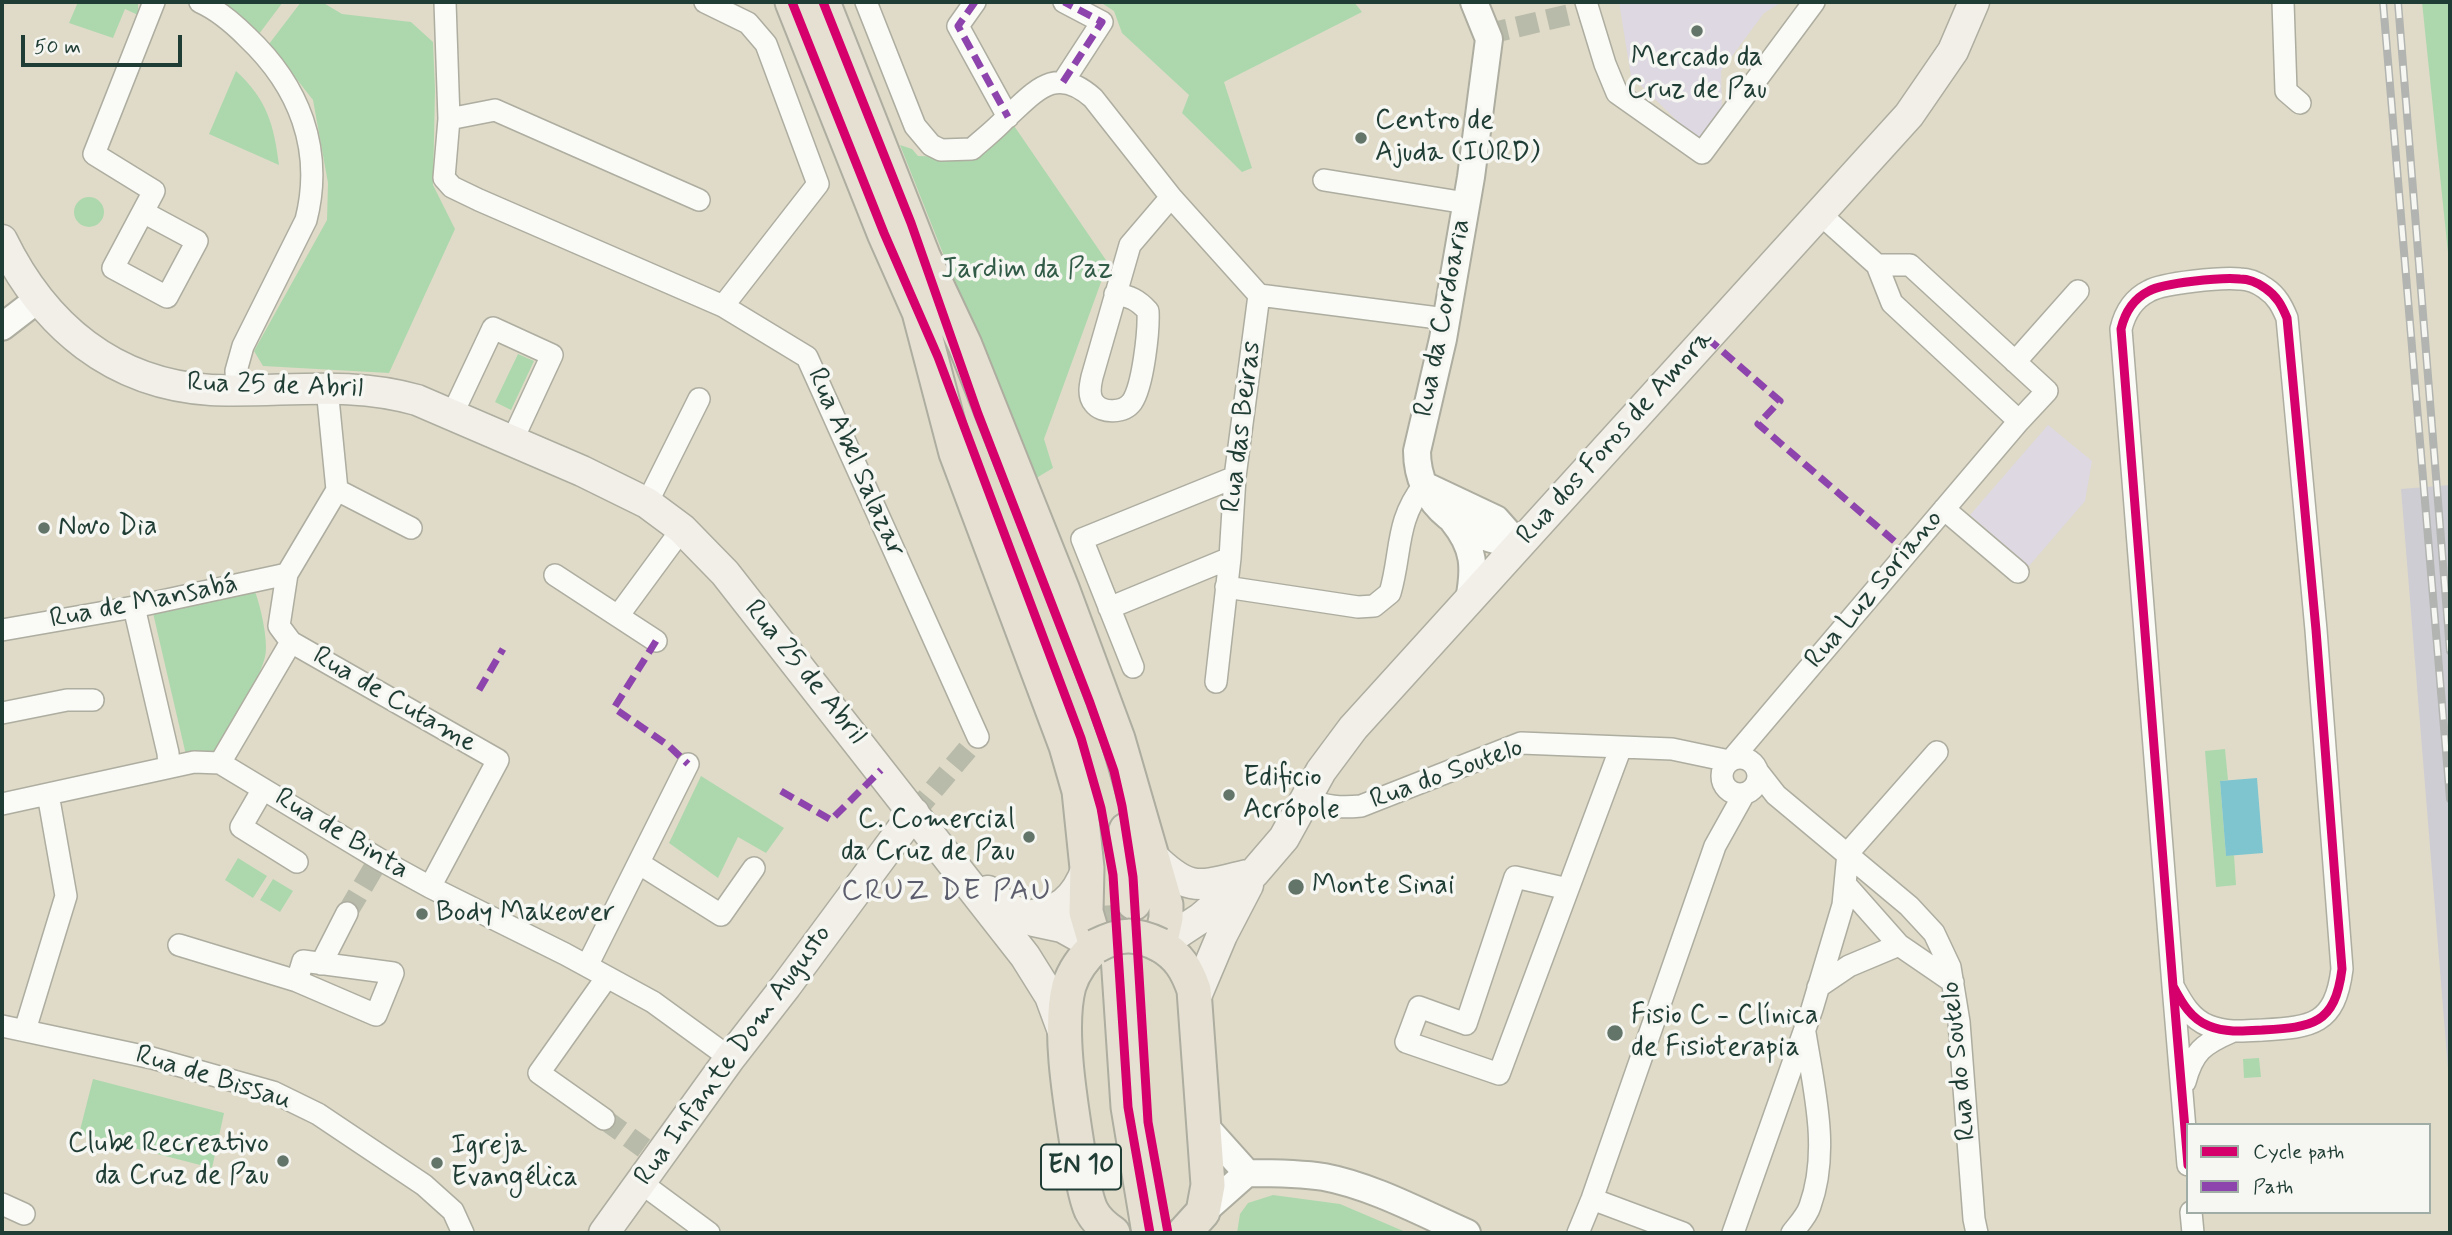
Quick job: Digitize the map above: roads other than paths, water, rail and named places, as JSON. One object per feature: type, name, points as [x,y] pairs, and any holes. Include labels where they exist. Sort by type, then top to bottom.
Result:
[{"type":"main road","name":"EN 10","points":[[792,2],[884,233],[939,357],[1081,738],[1125,904],[1128,843],[1114,771],[993,452],[924,258],[822,2]]},
{"type":"main road","name":"Rua dos Foros de Amora","points":[[1128,950],[1201,918],[1254,873],[1284,838],[1321,771],[1353,728],[1909,115],[1953,51],[1975,2]]},
{"type":"main road","name":"Rua 25 de Abril","points":[[2,240],[37,300],[70,333],[100,355],[138,375],[180,386],[237,390],[327,387],[390,392],[417,400],[582,471],[647,503],[682,529],[724,573],[1033,968],[1050,996],[1066,1041]]},
{"type":"main road","name":"EN 10","points":[[924,258],[965,345],[1062,588],[1118,739],[1166,905],[1166,918],[1128,950],[1077,968],[1066,1002],[1071,1105],[1085,1187],[1090,1208],[1107,1231]]},
{"type":"main road","name":"EN 10","points":[[919,312],[956,453],[1066,746],[1079,791],[1087,868],[1087,919],[1128,950],[1147,1112],[1182,1225]]},
{"type":"main road","name":"Rua Infante Dom Augusto","points":[[604,1233],[640,1182],[651,1153],[786,986],[914,813]]},
{"type":"main road","points":[[1151,855],[1168,872],[1190,884],[1203,885],[1254,873]]},
{"type":"main road","name":"Rua 25 de Abril","points":[[948,857],[1007,907],[1024,916],[1128,950]]},
{"type":"main road","points":[[1024,916],[1051,912],[1061,906],[1075,892],[1087,868]]},
{"type":"main road","name":"Rua dos Foros de Amora","points":[[1195,999],[1218,943],[1254,873]]},
{"type":"main road","points":[[1128,950],[1173,954],[1183,965],[1194,990],[1208,1185],[1182,1225]]},
{"type":"street","points":[[143,212],[154,191],[94,154],[154,2]]},
{"type":"street","points":[[200,2],[230,21],[274,65],[303,116],[313,173],[311,201],[306,220],[243,346],[236,371],[237,390]]},
{"type":"street","points":[[445,2],[449,119],[495,110],[699,200]]},
{"type":"street","points":[[705,2],[748,23],[766,44],[818,184],[723,306]]},
{"type":"street","points":[[866,2],[915,126],[931,145],[941,150],[972,149],[1033,93],[1049,83],[1063,82],[1079,86],[1093,98],[1171,197],[1259,295],[1446,319]]},
{"type":"street","points":[[975,2],[958,26],[1008,117]]},
{"type":"street","points":[[1063,82],[1102,22],[1064,2]]},
{"type":"street","name":"Rua da Cordoaria","points":[[1424,485],[1417,465],[1417,451],[1446,319],[1466,203],[1489,39],[1474,2]]},
{"type":"street","points":[[1586,2],[1617,93],[1702,153],[1814,2]]},
{"type":"street","points":[[2283,2],[2286,92],[2300,103]]},
{"type":"street","name":"Rua Abel Salazar","points":[[449,119],[444,178],[452,187],[723,306],[807,357],[978,737]]},
{"type":"street","points":[[1324,180],[1466,203]]},
{"type":"street","points":[[1115,293],[1129,296],[1139,302],[1148,312],[1149,323],[1145,356],[1133,400],[1126,408],[1114,411],[1101,410],[1092,402],[1089,391],[1115,293],[1130,245],[1171,197]]},
{"type":"street","points":[[1819,213],[1877,265],[1892,303],[2019,421]]},
{"type":"street","name":"Rua Luz Soriano","points":[[1726,770],[1944,509],[2047,391],[1910,265],[1877,265]]},
{"type":"street","points":[[2173,986],[2192,1016],[2208,1026],[2231,1032],[2302,1027],[2322,1017],[2332,1006],[2339,989],[2342,969],[2319,670],[2287,318],[2279,301],[2265,288],[2239,279],[2164,285],[2149,290],[2133,303],[2125,315],[2121,329],[2173,986],[2186,1142]]},
{"type":"street","points":[[2015,362],[2078,291]]},
{"type":"street","name":"Rua das Beiras","points":[[1216,682],[1230,558],[1235,477],[1259,295]]},
{"type":"street","points":[[2,327],[37,300]]},
{"type":"street","points":[[452,415],[493,328],[552,355],[512,441]]},
{"type":"street","points":[[2,804],[194,762],[220,763],[285,634],[287,574],[337,490],[327,387]]},
{"type":"street","points":[[647,503],[699,399]]},
{"type":"street","points":[[1133,667],[1082,539],[1235,477]]},
{"type":"street","points":[[1424,485],[1496,519],[1519,545]]},
{"type":"street","points":[[1424,485],[1441,512],[1453,521],[1494,542],[1519,545]]},
{"type":"street","points":[[1226,587],[1358,607],[1374,606],[1390,593],[1402,524],[1412,499],[1424,485]]},
{"type":"street","points":[[337,490],[411,528]]},
{"type":"street","points":[[1944,509],[2018,572]]},
{"type":"street","points":[[1453,521],[1463,533],[1471,551],[1474,573],[1469,600]]},
{"type":"street","points":[[618,616],[682,529]]},
{"type":"street","points":[[1110,608],[1230,558]]},
{"type":"street","name":"Rua de Mansabá","points":[[2,630],[134,607],[287,574]]},
{"type":"street","points":[[555,575],[656,641]]},
{"type":"street","points":[[134,607],[169,767]]},
{"type":"street","name":"Rua de Cutame","points":[[285,634],[498,760],[430,887]]},
{"type":"street","points":[[2,713],[67,700],[93,700]]},
{"type":"street","name":"Rua do Soutelo","points":[[1307,799],[1338,808],[1361,806],[1521,743],[1672,749],[1726,770]]},
{"type":"street","points":[[1568,889],[1516,877],[1466,1024],[1419,1007],[1406,1042],[1499,1074],[1621,747]]},
{"type":"street","points":[[1733,1233],[1804,1031],[1843,905],[1848,853],[1937,752]]},
{"type":"street","points":[[1714,846],[1746,794],[1756,784],[1758,772],[1748,760],[1726,770]]},
{"type":"street","name":"Rua de Binta","points":[[220,763],[430,887],[607,977],[677,1018],[730,1058]]},
{"type":"street","points":[[587,966],[688,764]]},
{"type":"street","points":[[1726,770],[1728,791],[1776,795]]},
{"type":"street","points":[[1578,1233],[1714,846],[1726,770]]},
{"type":"street","name":"Rua do Soutelo","points":[[1758,772],[1776,795],[1909,906],[1934,933],[1950,967],[1959,1022],[1972,1228]]},
{"type":"street","name":"Rua de Binta","points":[[263,789],[241,827],[298,862]]},
{"type":"street","points":[[25,1030],[66,896],[48,793]]},
{"type":"street","points":[[640,864],[721,915],[754,868]]},
{"type":"street","points":[[1845,884],[1899,945],[1952,982]]},
{"type":"street","points":[[321,964],[347,913]]},
{"type":"street","points":[[179,945],[297,981],[376,1015],[393,973],[303,961],[297,981]]},
{"type":"street","points":[[1818,987],[1849,967],[1899,945]]},
{"type":"street","points":[[604,1119],[540,1073],[607,977]]},
{"type":"street","name":"Rua de Bissau","points":[[2,1026],[152,1058],[273,1092],[318,1114],[424,1185],[453,1210],[463,1233]]},
{"type":"street","points":[[1792,1233],[1810,1208],[1821,1151],[1816,1100],[1804,1031]]},
{"type":"street","points":[[2182,1095],[2196,1053],[2212,1040],[2231,1032]]},
{"type":"street","points":[[1203,1124],[1247,1173]]},
{"type":"street","points":[[1182,1225],[1247,1173],[1280,1173],[1337,1181],[1378,1195],[1467,1233]]},
{"type":"street","points":[[640,1182],[709,1233]]},
{"type":"street","points":[[1592,1199],[1683,1233]]},
{"type":"street","points":[[2,1204],[24,1214]]},
{"type":"street","points":[[2192,1214],[2193,1233]]},
{"type":"water","points":[[2257,778],[2263,853],[2226,856],[2220,781]]},
{"type":"tunnel","points":[[1487,34],[1585,11],[1589,13]]},
{"type":"tunnel","points":[[914,813],[978,737]]},
{"type":"tunnel","points":[[347,913],[379,859]]},
{"type":"tunnel","points":[[1115,905],[1118,956]]},
{"type":"tunnel","points":[[604,1119],[644,1148]]},
{"type":"tunnel","points":[[1165,1221],[1168,1233]]},
{"type":"railway","points":[[2383,2],[2450,799]]},
{"type":"railway","points":[[2398,2],[2450,651]]},
{"type":"place","name":"Mercado da Cruz de Pau","points":[[1697,31]]},
{"type":"place","name":"Centro de Ajuda (IURD)","points":[[1361,138]]},
{"type":"place","name":"Novo Dia","points":[[44,528]]},
{"type":"place","name":"Edificio Acrópole","points":[[1229,795]]},
{"type":"place","name":"C. Comercial da Cruz de Pau","points":[[1029,837]]},
{"type":"place","name":"Monte Sinai","points":[[1296,887]]},
{"type":"place","name":"Body Makeover","points":[[422,914]]},
{"type":"place","name":"Fisio C - Clínica de Fisioterapia","points":[[1615,1033]]},
{"type":"place","name":"Clube Recreativo da Cruz de Pau","points":[[283,1161]]},
{"type":"place","name":"Igreja Evangélica","points":[[437,1163]]},
{"type":"district","name":"CRUZ DE PAU","points":[[947,893]]},
{"type":"park label","name":"Jardim da Paz","points":[[1027,271]]}]
